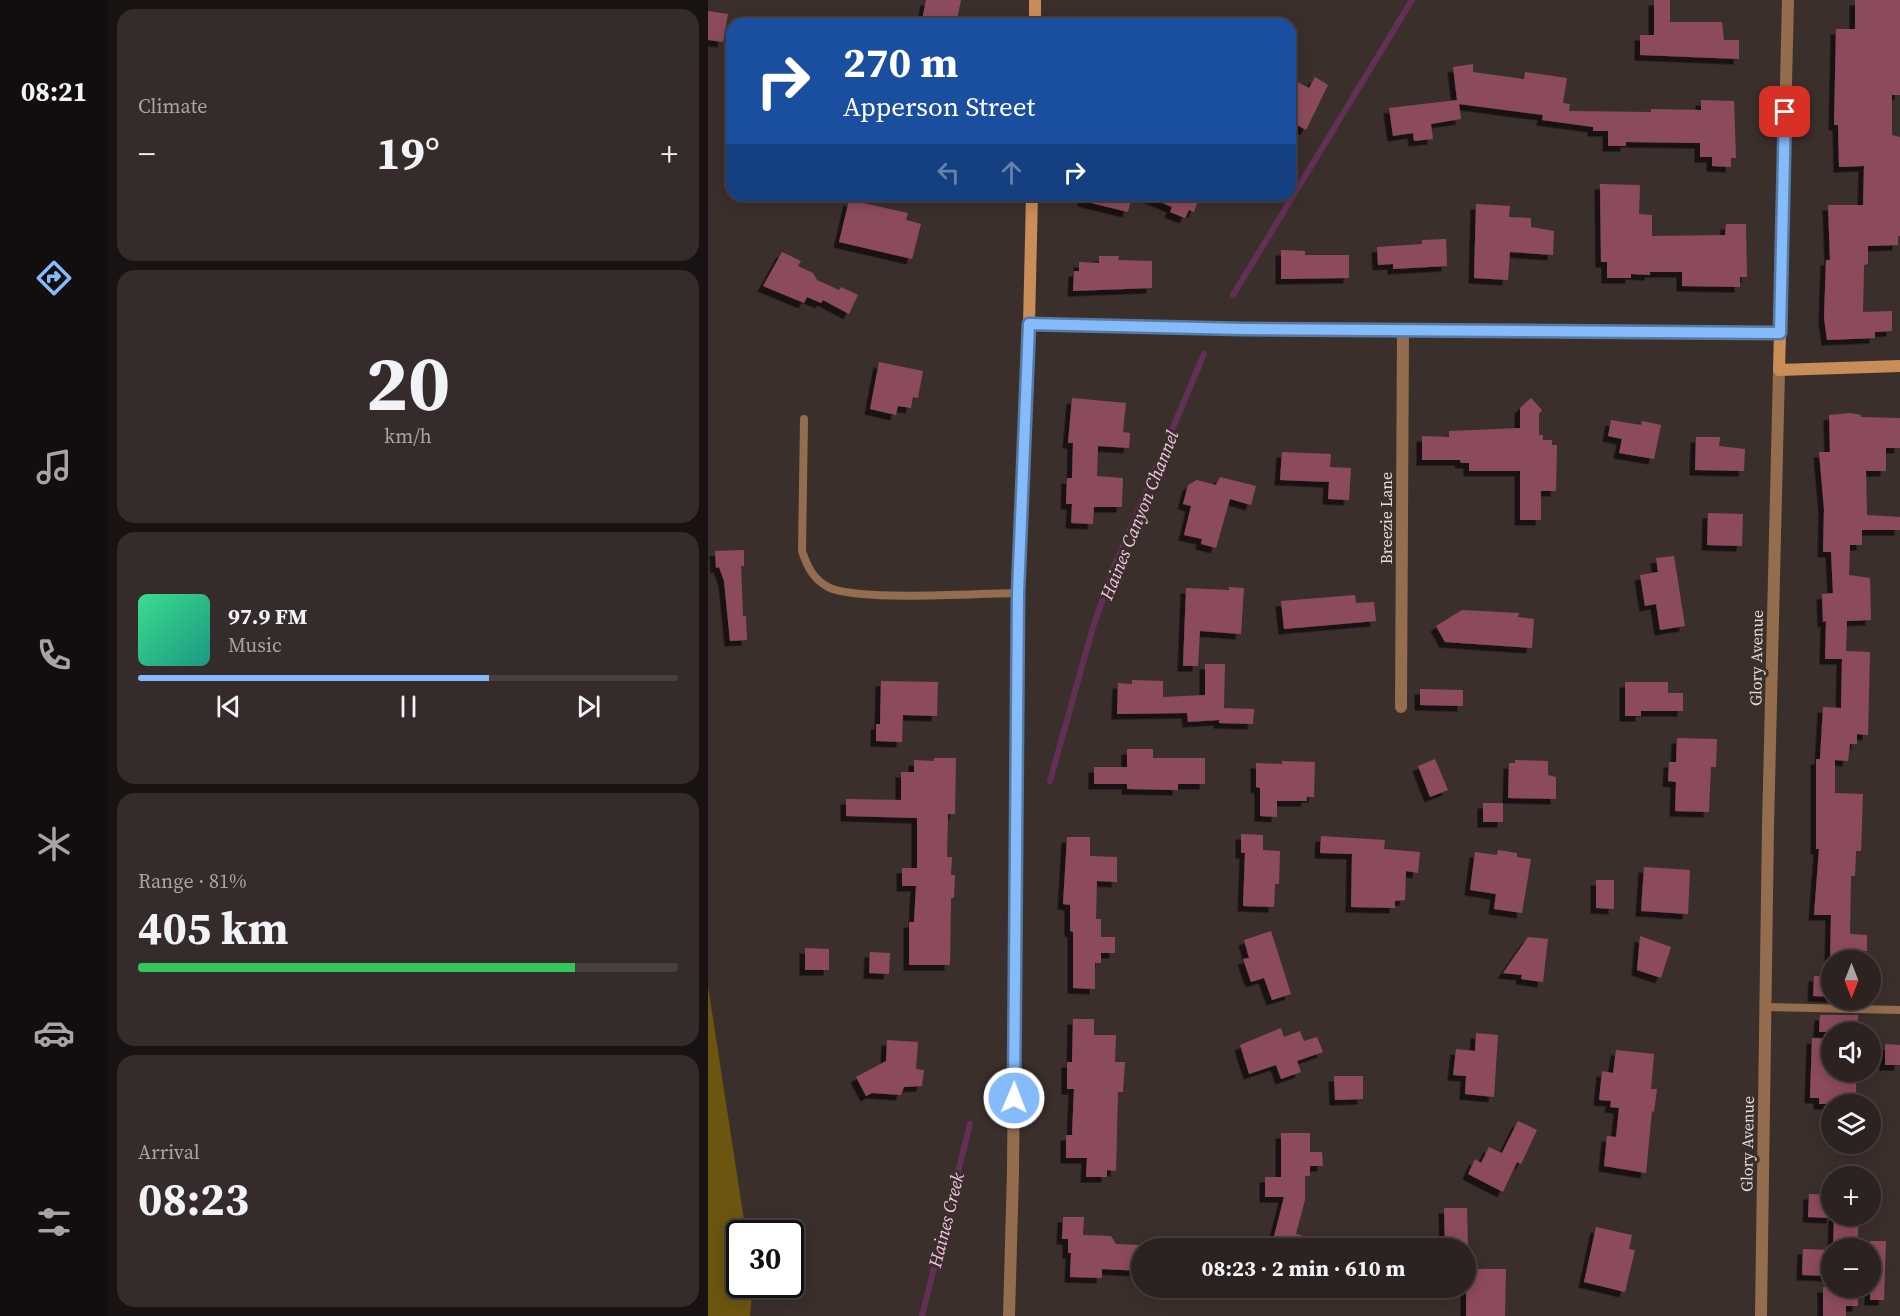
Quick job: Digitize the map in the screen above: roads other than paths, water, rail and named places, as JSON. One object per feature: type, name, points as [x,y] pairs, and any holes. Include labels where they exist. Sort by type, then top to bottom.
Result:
[{"type":"street","points":[[1035,0],[1035,18]]},
{"type":"street","name":"Glory Avenue","points":[[1761,1316],[1788,0]]},
{"type":"street","points":[[1009,1316],[1013,1171],[1018,593],[1032,201]]},
{"type":"street","points":[[1029,324],[1243,329],[1780,333]]},
{"type":"street","name":"Breezie Lane","points":[[1401,707],[1403,329]]},
{"type":"street","points":[[1779,370],[1900,366]]},
{"type":"lane","points":[[804,419],[802,550],[807,566],[815,577],[827,586],[856,594],[1018,593]]},
{"type":"lane","points":[[1766,1007],[1900,1010]]},
{"type":"waterway","name":"Haines Canyon Channel","points":[[1296,191],[1412,0]]},
{"type":"waterway","name":"Haines Canyon Channel","points":[[1233,295],[1290,201]]},
{"type":"waterway","name":"Haines Canyon Channel","points":[[1050,781],[1093,627],[1113,570],[1204,354]]},
{"type":"waterway","name":"Haines Creek","points":[[922,1316],[970,1124]]}]
